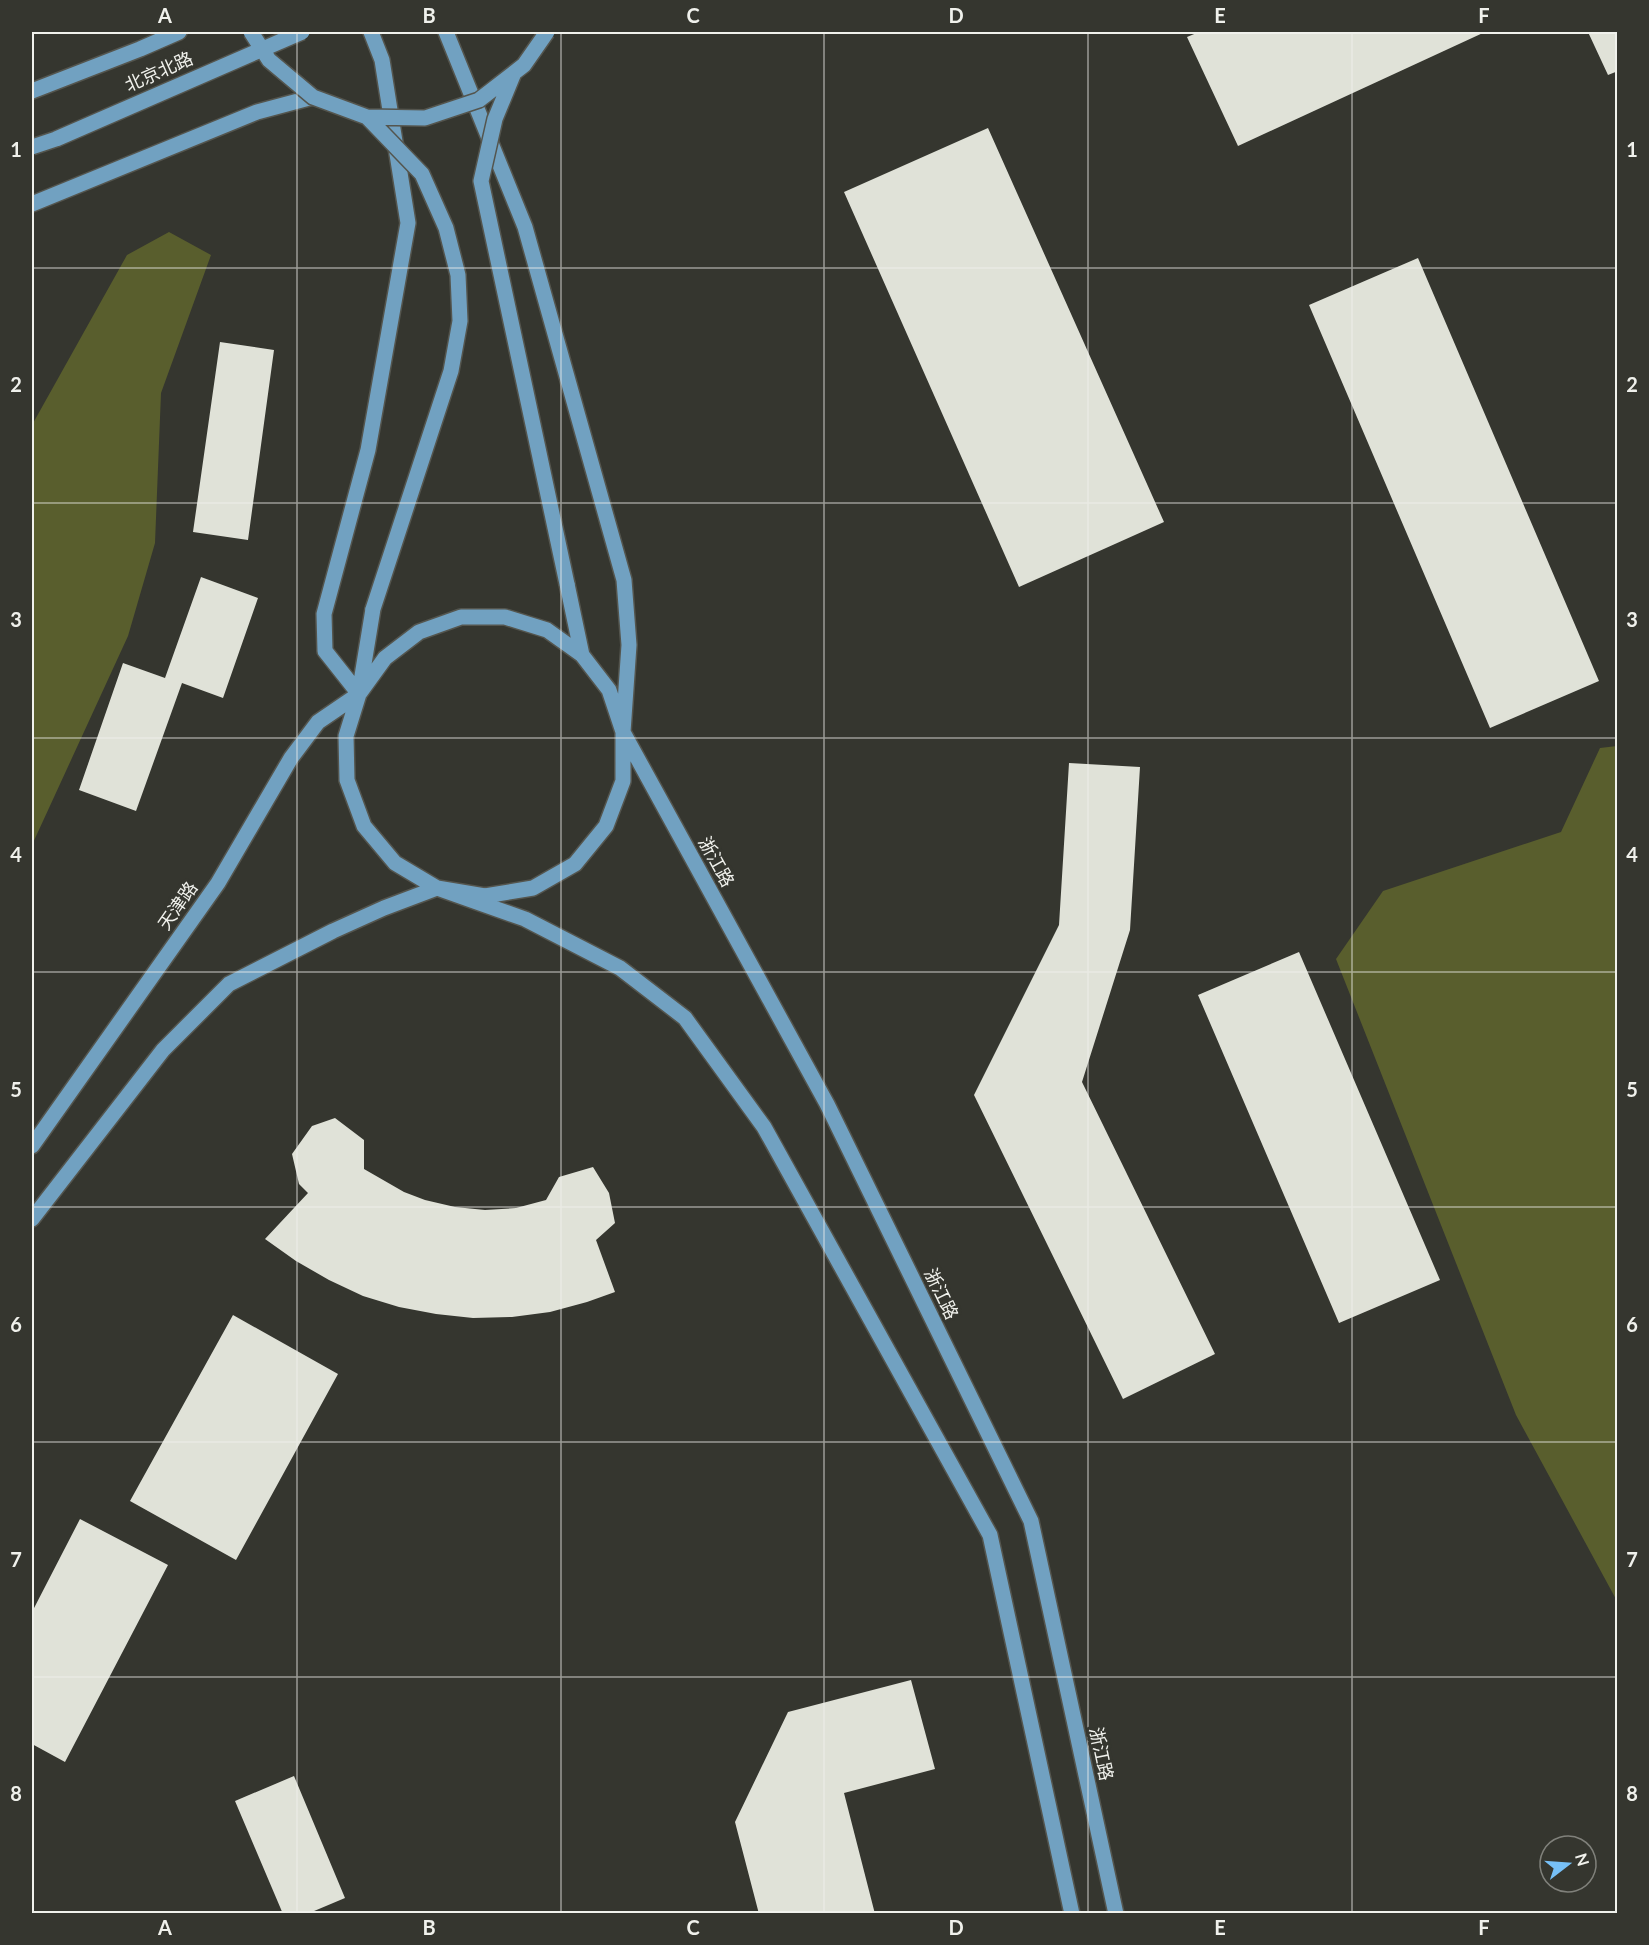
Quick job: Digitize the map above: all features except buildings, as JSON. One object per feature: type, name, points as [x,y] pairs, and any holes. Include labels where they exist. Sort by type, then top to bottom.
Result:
[{"type":"main road","name":"北京北路","points":[[32,92],[179,32]]},
{"type":"main road","points":[[251,32],[269,60],[313,97],[367,117],[424,118],[479,100],[524,65],[547,32]]},
{"type":"main road","name":"北京北路","points":[[32,147],[56,139],[302,32]]},
{"type":"main road","points":[[359,694],[325,651],[324,614],[368,450],[408,223],[382,60],[370,32]]},
{"type":"main road","points":[[32,1219],[163,1050],[229,984],[333,931],[437,888],[485,896],[533,888],[575,864],[606,826],[620,790],[623,781],[622,732],[629,645],[624,580],[525,227],[446,32]]},
{"type":"main road","points":[[514,73],[495,119],[481,181],[582,655]]},
{"type":"main road","points":[[32,204],[257,112],[313,97]]},
{"type":"main road","points":[[367,117],[422,174],[446,228],[456,265],[460,321],[451,371],[373,609],[359,694],[346,736],[348,780],[364,826],[395,863],[437,888],[525,919],[620,968],[685,1018],[765,1127],[990,1535],[1072,1914]]},
{"type":"main road","points":[[359,694],[385,658],[419,632],[461,617],[505,617],[547,630],[582,655],[609,690],[622,732]]},
{"type":"main road","name":"天津路","points":[[32,1146],[218,883],[291,758],[318,722],[359,694]]},
{"type":"main road","name":"浙江路","points":[[622,732],[827,1104],[1031,1521],[1116,1914]]},
{"type":"green space","points":[[169,232],[211,255],[161,393],[155,543],[128,636],[32,845],[32,425],[127,255]]},
{"type":"green space","points":[[1618,746],[1617,1601],[1516,1415],[1336,959],[1383,891],[1561,832],[1600,748]]}]
